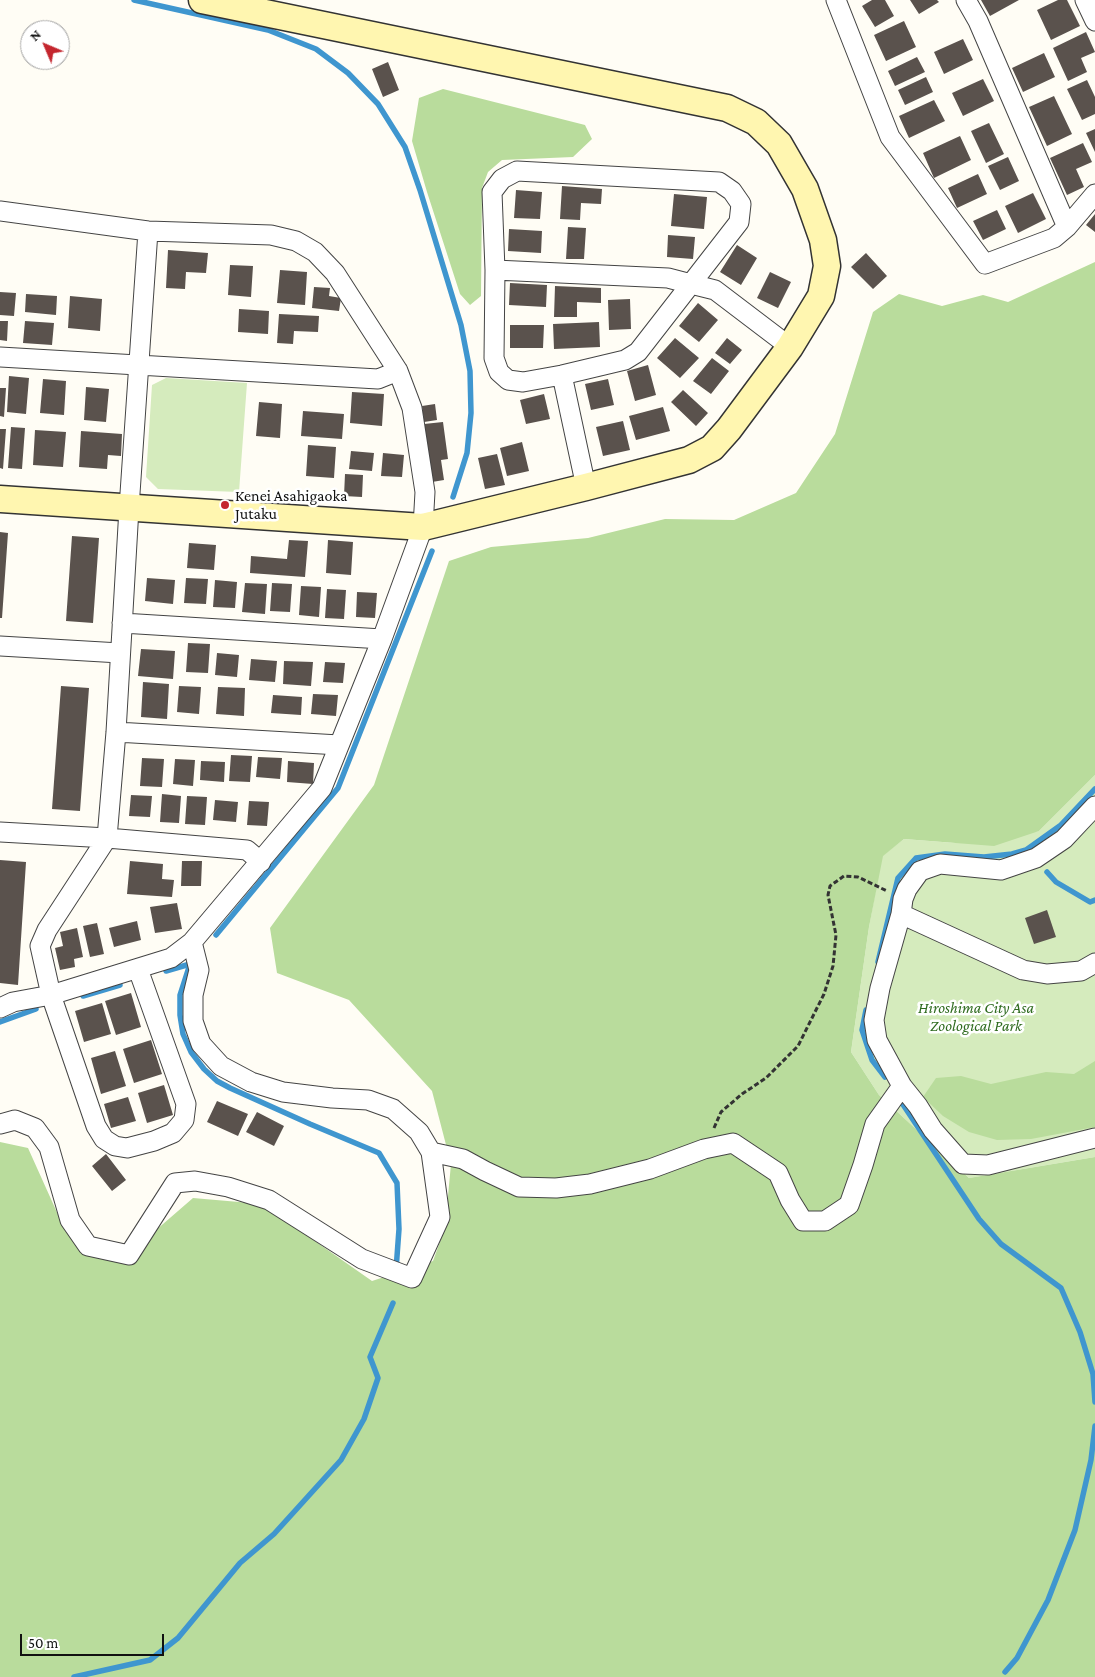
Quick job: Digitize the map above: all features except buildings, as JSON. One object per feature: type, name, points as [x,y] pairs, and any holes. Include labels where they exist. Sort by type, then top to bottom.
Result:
[{"type":"street","points":[[0,499],[423,526],[586,488],[689,460],[712,448],[729,429],[790,347],[821,296],[827,266],[823,240],[805,189],[779,144],[756,122],[727,108],[202,0]]},
{"type":"street","points":[[836,0],[890,137],[985,264],[1054,238],[1068,228],[1095,194]]},
{"type":"street","points":[[966,0],[978,21],[1068,228]]},
{"type":"street","points":[[1085,0],[1095,21]]},
{"type":"street","points":[[516,171],[719,182],[732,191],[741,204],[739,222],[691,284],[638,352],[625,360],[562,376],[523,382],[508,380],[499,372],[494,358],[496,270],[492,192],[502,179],[516,171]]},
{"type":"street","points":[[0,211],[148,231],[271,235],[296,242],[315,252],[335,273],[398,371],[412,408],[425,492],[423,526],[382,639],[322,788],[192,942],[171,958],[51,995],[12,1002],[0,1008]]},
{"type":"street","points":[[138,969],[186,1104],[184,1120],[173,1133],[154,1142],[127,1148],[115,1146],[104,1139],[96,1126],[51,995],[40,946],[47,930],[107,838],[116,732],[128,508],[140,366],[148,231]]},
{"type":"street","points":[[496,270],[668,278],[715,290],[790,347]]},
{"type":"street","points":[[0,357],[378,378],[398,371]]},
{"type":"street","points":[[562,376],[586,488]]},
{"type":"street","points":[[122,623],[382,639]]},
{"type":"street","points":[[0,646],[120,653]]},
{"type":"street","points":[[116,732],[340,745]]},
{"type":"street","points":[[1095,806],[1064,839],[1036,858],[1001,870],[940,864],[920,871],[907,889],[903,899],[901,914],[880,988],[874,1020],[877,1040],[902,1086],[918,1106],[933,1130],[963,1164],[988,1165],[1095,1138]]},
{"type":"street","points":[[0,832],[107,838],[247,850],[261,862]]},
{"type":"street","points":[[901,914],[1023,970],[1047,974],[1081,970],[1095,963]]},
{"type":"street","points":[[0,1124],[15,1120],[35,1128],[48,1147],[70,1220],[88,1246],[129,1255],[175,1183],[195,1181],[228,1187],[269,1200],[362,1259],[412,1278],[440,1217],[431,1152],[419,1132],[393,1109],[368,1100],[283,1092],[251,1082],[221,1066],[201,1044],[193,1021],[193,995],[199,970],[192,942]]},
{"type":"street","points":[[431,1152],[463,1158],[520,1188],[556,1188],[590,1184],[642,1171],[704,1149],[734,1143],[778,1173],[790,1200],[803,1221],[825,1221],[849,1205],[875,1124],[902,1086]]},
{"type":"path","points":[[704,1149],[721,1112],[742,1094],[766,1078],[798,1046],[824,994],[833,966],[836,935],[828,895],[830,886],[844,876],[858,876],[882,889]]},
{"type":"green space","points":[[443,89],[585,125],[592,139],[573,157],[502,160],[488,172],[482,188],[481,296],[470,305],[460,294],[412,141],[419,98]]},
{"type":"green space","points":[[1095,262],[1095,775],[1039,831],[994,846],[904,839],[883,856],[869,927],[851,1052],[879,1095],[969,1178],[1095,1157],[1095,1677],[0,1677],[0,1142],[28,1148],[64,1228],[111,1253],[148,1237],[193,1198],[262,1204],[372,1281],[433,1261],[445,1228],[451,1164],[432,1091],[349,1000],[277,973],[270,928],[374,785],[449,561],[491,547],[588,538],[665,519],[734,520],[796,493],[835,434],[873,312],[899,294],[942,306],[983,295],[1008,302]]},
{"type":"green space","points":[[166,378],[247,383],[239,492],[158,489],[146,477],[152,385]]},
{"type":"green space","name":"Hiroshima City Asa Zoological Park","points":[[1095,775],[1095,1157],[969,1178],[879,1095],[851,1052],[869,927],[882,856],[904,839],[955,843],[1039,831]]},
{"type":"green space","points":[[1095,1061],[1095,1127],[1031,1139],[997,1140],[969,1132],[943,1116],[923,1097],[936,1078],[961,1076],[991,1084],[1046,1072],[1074,1074]]},
{"type":"waterway","points":[[134,0],[268,30],[316,49],[348,73],[378,104],[405,147],[420,190],[461,325],[470,371],[471,413],[467,453],[453,497]]},
{"type":"waterway","points":[[216,935],[338,788],[432,551]]},
{"type":"waterway","points":[[878,962],[898,878],[916,858],[945,854],[984,857],[1012,854],[1026,850],[1061,825],[1095,789]]},
{"type":"waterway","points":[[1047,872],[1056,882],[1090,902],[1095,900]]},
{"type":"waterway","points":[[190,964],[180,995],[180,1015],[183,1034],[191,1052],[204,1069],[217,1081],[230,1088],[379,1153],[397,1183],[399,1229],[396,1270]]},
{"type":"waterway","points":[[166,971],[190,964]]},
{"type":"waterway","points":[[83,996],[120,985]]},
{"type":"waterway","points":[[0,1022],[36,1009]]},
{"type":"waterway","points":[[866,1010],[862,1030],[872,1060],[885,1077]]},
{"type":"waterway","points":[[900,1100],[979,1219],[1001,1244],[1061,1288],[1080,1332],[1093,1374],[1095,1402]]},
{"type":"waterway","points":[[74,1677],[150,1660],[178,1638],[240,1563],[274,1534],[341,1460],[364,1419],[378,1378],[370,1357],[393,1303]]},
{"type":"waterway","points":[[1005,1672],[1017,1658],[1048,1600],[1075,1530],[1091,1460],[1095,1426]]},
{"type":"place","name":"Kenei Asahigaoka Jutaku","points":[[225,505]]}]
